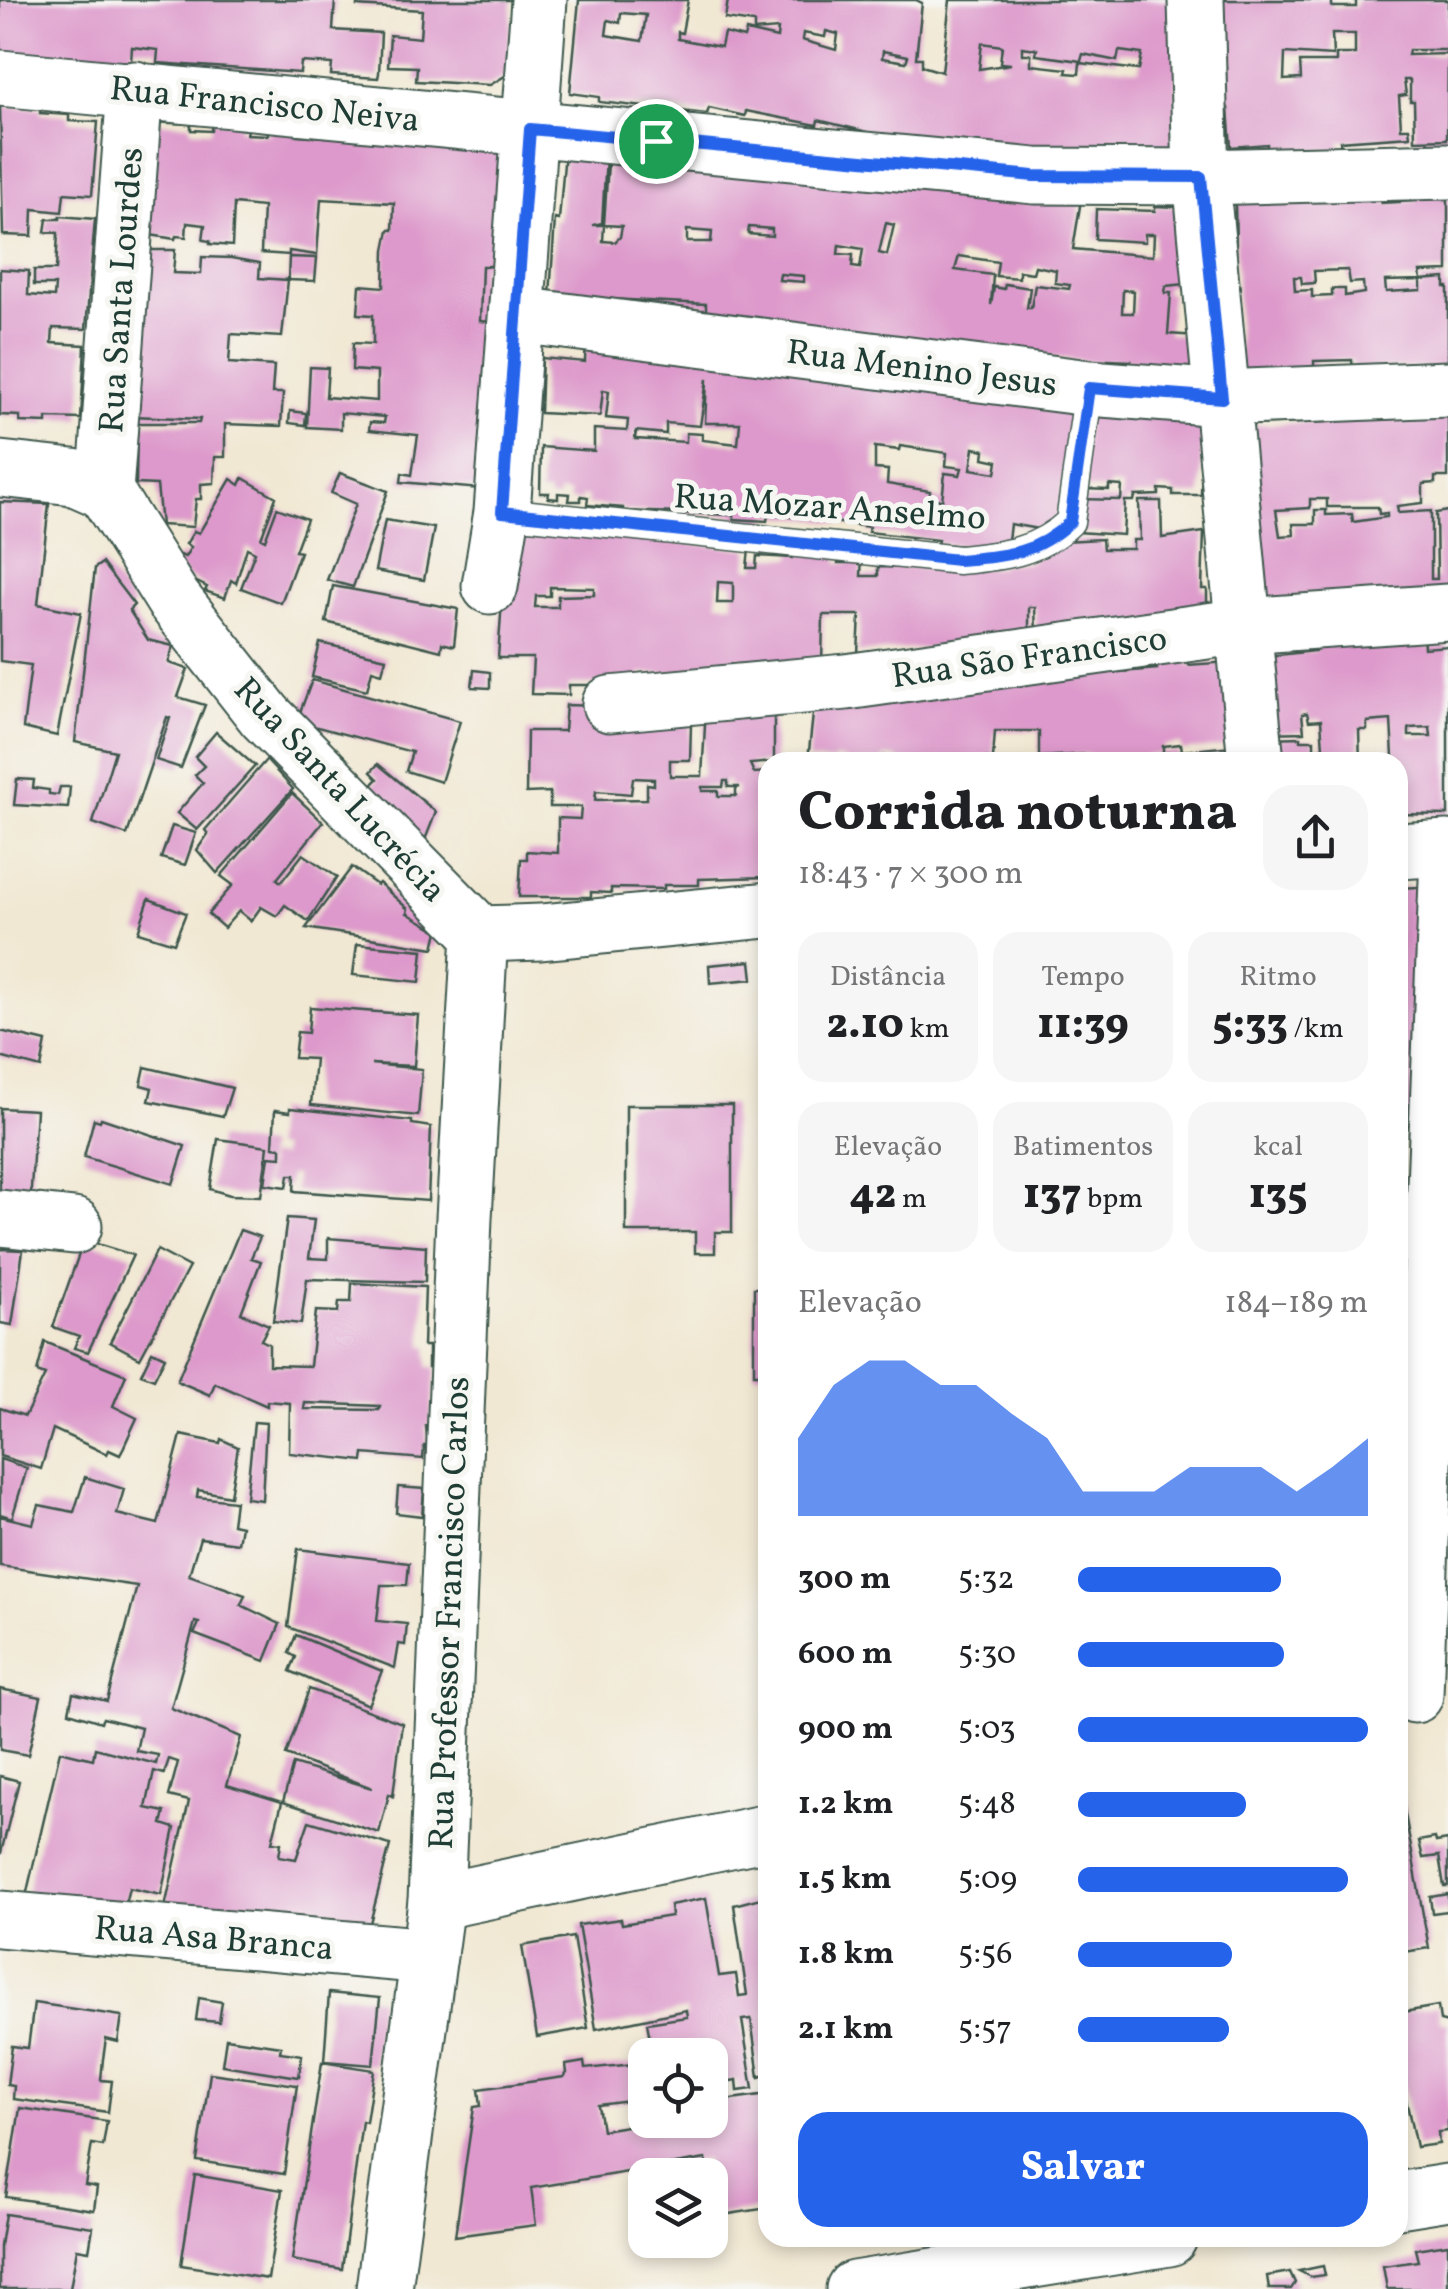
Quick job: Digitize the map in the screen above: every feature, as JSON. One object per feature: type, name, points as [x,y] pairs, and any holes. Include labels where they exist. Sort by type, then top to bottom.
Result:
[{"type":"street","points":[[490,586],[502,512],[540,0]]},
{"type":"street","points":[[1196,0],[1201,177],[1255,752]]},
{"type":"street","name":"Rua Francisco Neiva","points":[[0,78],[1034,176],[1201,177],[1448,171]]},
{"type":"street","name":"Rua Santa Lourdes","points":[[104,491],[135,90]]},
{"type":"street","name":"Rua Menino Jesus","points":[[518,315],[1089,388],[1222,398],[1448,389]]},
{"type":"street","points":[[0,469],[72,478],[104,491]]},
{"type":"street","name":"Rua Santa Lucrécia","points":[[104,491],[174,600],[266,716],[480,934]]},
{"type":"street","name":"Rua São Francisco","points":[[610,704],[846,682],[1242,626],[1448,612]]},
{"type":"street","points":[[1408,851],[1448,852],[1420,1695]]},
{"type":"street","points":[[480,934],[541,932],[758,911]]},
{"type":"street","name":"Rua Professor Francisco Carlos","points":[[384,2289],[436,1902],[463,1238],[480,934]]},
{"type":"street","points":[[0,1218],[74,1226]]},
{"type":"street","points":[[436,1902],[758,1834]]},
{"type":"street","name":"Rua Asa Branca","points":[[0,1919],[429,1956]]},
{"type":"street","points":[[1408,2198],[1448,2192]]},
{"type":"street","points":[[854,2289],[1113,2247]]},
{"type":"lane","name":"Rua Mozar Anselmo","points":[[502,512],[958,560],[1001,556],[1032,549],[1070,522],[1089,388]]},
{"type":"building","points":[[0,0],[335,0],[333,30],[381,33],[379,73],[378,78],[331,75],[332,64],[301,62],[300,73],[157,63],[158,50],[132,47],[131,62],[0,54]]},
{"type":"building","points":[[358,0],[512,0],[508,74],[490,85],[416,81],[417,67],[388,66],[390,35],[420,38],[422,10],[357,6]]},
{"type":"building","points":[[579,0],[688,0],[678,39],[721,47],[724,33],[744,38],[746,31],[777,38],[778,29],[754,31],[754,23],[725,19],[728,0],[916,0],[922,3],[916,58],[922,58],[922,66],[942,72],[950,0],[1182,0],[1173,159],[959,154],[818,120],[817,125],[709,108],[707,114],[599,102],[599,97],[570,93]],"holes":[[[621,13],[646,15],[642,41],[606,35],[608,20],[620,23]],[[826,31],[838,34],[836,50],[802,40],[803,33],[825,37]],[[982,43],[1002,46],[1000,63],[1011,64],[979,69]],[[1022,47],[1037,49],[1036,55],[1081,61],[1083,54],[1117,61],[1119,51],[1142,54],[1139,70],[1080,63],[1079,74],[1031,65],[1031,54],[1022,54]],[[883,51],[908,56],[906,62],[882,58]]]},
{"type":"building","points":[[1216,0],[1332,0],[1332,7],[1356,7],[1356,0],[1448,0],[1447,50],[1409,50],[1408,55],[1448,54],[1447,139],[1415,140],[1414,101],[1410,101],[1410,80],[1404,80],[1406,95],[1399,96],[1401,128],[1409,128],[1410,136],[1340,141],[1341,150],[1267,149],[1267,144],[1231,147],[1228,108],[1219,108],[1217,80],[1226,80],[1226,67],[1215,68]],"holes":[[[1332,34],[1355,34],[1355,54],[1336,54],[1336,62],[1300,62],[1301,79],[1284,80],[1285,53],[1333,56]]]},
{"type":"building","points":[[0,106],[41,108],[40,113],[69,115],[69,121],[98,122],[92,195],[64,193],[62,212],[33,209],[32,236],[3,235]]},
{"type":"building","points":[[212,120],[240,121],[239,129],[248,130],[247,134],[268,135],[269,126],[297,128],[297,135],[325,137],[325,127],[502,149],[494,266],[482,266],[480,321],[492,322],[480,489],[401,482],[402,473],[412,475],[418,435],[369,430],[370,422],[384,423],[385,417],[341,413],[341,429],[307,427],[310,367],[328,368],[326,397],[377,401],[377,372],[352,370],[353,343],[373,344],[373,315],[358,314],[360,285],[384,287],[385,250],[389,230],[393,230],[394,203],[321,199],[317,255],[261,253],[263,207],[234,204],[232,246],[203,240],[205,225],[187,223],[186,237],[175,239],[144,234],[150,122],[191,124],[191,130],[211,131]]},
{"type":"building","points":[[609,148],[1081,200],[1073,249],[1153,256],[1154,234],[1145,234],[1145,242],[1095,239],[1096,209],[1155,211],[1155,206],[1175,207],[1176,199],[1186,284],[1166,286],[1165,293],[1171,293],[1168,334],[1198,336],[1197,370],[1130,366],[1131,361],[1108,360],[1108,364],[706,317],[706,304],[550,296],[555,219],[559,220],[565,152],[606,156],[602,223],[593,225],[604,225]],"holes":[[[886,223],[894,225],[887,255],[879,253]],[[604,225],[622,226],[615,242],[603,241]],[[749,227],[772,229],[772,236],[748,234]],[[687,230],[712,232],[711,242],[687,242]],[[839,245],[863,249],[860,268],[852,267],[853,255],[838,254]],[[959,256],[998,262],[996,276],[1019,278],[1019,271],[1033,273],[1035,266],[1056,270],[1055,283],[1070,285],[1069,289],[1035,285],[1031,308],[1027,308],[1030,288],[1005,284],[1004,289],[994,287],[991,305],[993,275],[955,270]],[[780,274],[804,276],[804,282],[779,280]],[[1123,290],[1134,291],[1133,313],[1122,313]]]},
{"type":"building","points":[[1448,193],[1448,271],[1420,272],[1421,280],[1445,278],[1448,287],[1448,367],[1353,369],[1352,360],[1314,361],[1314,375],[1239,373],[1235,202],[1381,199],[1381,203],[1417,201],[1417,195]],"holes":[[[1348,270],[1350,283],[1363,282],[1364,293],[1345,296],[1345,289],[1332,289],[1332,296],[1312,297],[1312,290],[1295,291],[1294,277],[1301,277],[1302,284],[1315,283],[1314,271]],[[1421,280],[1421,290],[1386,292],[1385,281]]]},
{"type":"building","points":[[47,219],[95,219],[86,329],[53,328],[52,343],[85,345],[81,419],[20,422],[20,416],[0,415],[0,269],[29,271],[28,295],[54,297],[55,285],[34,285],[34,270],[56,270],[58,233],[45,232]]},
{"type":"building","points":[[143,250],[175,250],[173,273],[201,274],[202,257],[231,258],[260,263],[259,278],[288,280],[282,337],[231,334],[229,363],[274,366],[272,393],[283,393],[281,426],[225,424],[225,457],[215,457],[214,483],[201,484],[193,527],[161,525],[157,485],[136,484],[137,423],[199,423],[200,419],[133,416]]},
{"type":"building","points":[[289,257],[317,258],[315,281],[288,280]]},
{"type":"building","points":[[586,335],[1076,399],[1055,532],[1010,524],[1007,549],[937,544],[938,540],[868,532],[869,527],[804,518],[768,515],[767,521],[734,519],[734,515],[623,511],[587,505],[588,497],[569,501],[570,494],[558,493],[558,499],[548,498],[549,493],[540,493],[541,447],[594,451],[594,429],[627,431],[628,420],[606,418],[609,391],[603,390],[600,416],[540,413],[542,358],[585,362]],"holes":[[[707,379],[705,423],[740,423],[738,444],[702,440],[702,434],[686,433],[686,442],[635,439],[636,431],[666,434],[666,423],[700,426]],[[900,446],[947,453],[946,466],[962,468],[960,475],[945,473],[942,501],[930,496],[930,491],[887,484],[888,470],[875,469],[875,447],[899,450]],[[974,448],[985,450],[984,458],[998,461],[996,473],[971,469]]]},
{"type":"building","points":[[1448,407],[1448,477],[1435,477],[1435,483],[1423,484],[1423,503],[1397,506],[1398,513],[1431,511],[1431,579],[1437,579],[1436,513],[1448,511],[1448,596],[1255,611],[1248,425],[1326,422],[1326,414]],"holes":[[[1310,499],[1327,499],[1327,507],[1378,507],[1379,514],[1387,513],[1387,517],[1353,522],[1352,514],[1326,515],[1326,510],[1315,510],[1315,524],[1293,524],[1294,535],[1280,536],[1276,510],[1310,508]]]},
{"type":"building","points":[[1087,408],[1203,412],[1201,495],[1173,495],[1173,490],[1159,489],[1159,495],[1135,496],[1134,501],[1125,501],[1123,535],[1077,532],[1078,499],[1121,500],[1122,486],[1084,489]]},
{"type":"building","points":[[290,411],[306,413],[305,425],[289,423]]},
{"type":"building","points":[[340,473],[388,491],[353,587],[327,580],[356,504],[331,493]]},
{"type":"building","points":[[243,478],[276,497],[261,538],[265,540],[277,508],[307,519],[295,551],[300,552],[281,603],[241,588],[255,552],[247,548],[236,583],[231,580],[225,598],[205,591],[207,587],[187,577],[175,563],[180,555],[185,557],[191,547],[186,544],[194,531],[199,533],[231,479],[240,485]]},
{"type":"building","points":[[1139,501],[1161,501],[1162,538],[1204,532],[1202,589],[1207,589],[1207,620],[1036,634],[1035,607],[1029,607],[1029,641],[858,653],[860,615],[823,615],[822,666],[714,676],[641,673],[640,692],[606,685],[569,685],[569,695],[531,694],[533,658],[498,658],[507,527],[749,549],[747,568],[756,568],[757,556],[792,558],[793,549],[838,554],[838,563],[849,563],[850,554],[862,555],[861,576],[878,576],[878,567],[1001,568],[1001,564],[1028,563],[1063,541],[1102,539],[1103,549],[1133,549],[1133,540],[1140,540]],"holes":[[[718,582],[733,583],[733,603],[717,603]],[[550,587],[594,588],[594,595],[558,596],[558,607],[535,607],[536,596],[550,596]]]},
{"type":"building","points":[[0,502],[49,504],[38,604],[81,613],[57,736],[23,728],[31,665],[0,661]]},
{"type":"building","points":[[385,520],[434,528],[424,580],[375,571]]},
{"type":"building","points":[[102,563],[134,605],[129,610],[148,640],[173,646],[169,663],[188,669],[178,697],[205,705],[181,768],[156,760],[170,718],[167,717],[127,835],[93,823],[115,751],[75,742],[95,568]]},
{"type":"building","points":[[333,586],[458,609],[454,646],[442,643],[441,651],[326,622]]},
{"type":"building","points":[[1423,634],[1424,648],[1448,646],[1448,815],[1408,814],[1408,752],[1393,752],[1391,720],[1367,722],[1367,730],[1359,730],[1360,752],[1269,752],[1268,738],[1301,737],[1314,740],[1314,748],[1323,748],[1321,720],[1309,721],[1307,713],[1302,714],[1304,732],[1265,733],[1260,657],[1315,651],[1314,644]],"holes":[[[1430,727],[1431,736],[1409,736],[1409,728]]]},
{"type":"building","points":[[320,643],[386,658],[382,673],[372,670],[367,690],[312,677]]},
{"type":"building","points":[[1187,653],[1188,665],[1230,662],[1242,745],[1182,751],[1181,744],[1163,746],[1163,752],[1039,752],[1039,731],[995,731],[993,752],[809,752],[815,696],[1157,669],[1156,654]]},
{"type":"building","points":[[474,670],[490,672],[490,688],[472,687]]},
{"type":"building","points":[[312,680],[460,721],[441,782],[406,771],[412,752],[306,724],[299,715]]},
{"type":"building","points":[[774,704],[774,752],[758,752],[758,763],[750,764],[754,773],[758,773],[758,877],[699,879],[699,885],[664,885],[664,889],[611,888],[611,893],[591,892],[591,897],[519,897],[521,859],[527,859],[527,851],[558,853],[558,818],[580,819],[581,807],[550,807],[550,792],[526,793],[527,731],[564,731],[566,705],[600,706],[691,724],[690,760],[670,760],[670,776],[702,776],[706,709]],"holes":[[[633,778],[654,779],[654,785],[647,784],[647,799],[595,800],[596,791],[631,794]],[[724,781],[728,781],[728,787],[740,787],[736,788],[736,796],[702,791],[702,787],[723,787]]]},
{"type":"building","points":[[216,732],[255,766],[197,830],[177,813],[203,783],[195,775],[204,766],[195,757]]},
{"type":"building","points":[[266,760],[293,789],[217,873],[197,850],[208,834],[205,830]]},
{"type":"building","points":[[378,764],[436,812],[425,840],[365,792],[378,779],[371,772]]},
{"type":"building","points":[[17,779],[34,780],[33,788],[49,790],[49,794],[58,795],[60,787],[70,787],[68,808],[14,805]]},
{"type":"building","points":[[292,793],[323,822],[277,879],[281,882],[303,854],[337,877],[308,921],[285,905],[277,916],[261,907],[251,921],[239,911],[224,928],[208,914],[233,885],[221,876]]},
{"type":"building","points":[[172,826],[196,833],[185,865],[161,858]]},
{"type":"building","points":[[352,867],[379,883],[408,909],[407,913],[438,931],[434,948],[306,928]]},
{"type":"building","points":[[1419,887],[1412,1125],[1408,1125],[1408,888]]},
{"type":"building","points":[[149,899],[186,913],[174,943],[138,932]]},
{"type":"building","points":[[357,944],[423,950],[420,982],[353,975]]},
{"type":"building","points":[[751,961],[753,979],[710,983],[709,965]]},
{"type":"building","points":[[310,1007],[418,1015],[414,1066],[371,1064],[422,1069],[418,1116],[311,1105],[315,1059],[294,1058],[297,1032],[308,1033]]},
{"type":"building","points":[[0,1031],[46,1042],[41,1068],[0,1057]]},
{"type":"building","points":[[145,1067],[232,1088],[223,1116],[149,1101],[152,1088],[141,1085]]},
{"type":"building","points":[[626,1105],[732,1105],[732,1232],[715,1232],[715,1253],[695,1253],[695,1232],[626,1232]]},
{"type":"building","points":[[0,1108],[36,1110],[30,1204],[0,1202]]},
{"type":"building","points":[[290,1108],[412,1121],[431,1127],[428,1201],[294,1191],[295,1175],[289,1175],[287,1187],[265,1184],[269,1156],[281,1157],[281,1148],[273,1147],[275,1110],[290,1112]]},
{"type":"building","points":[[94,1119],[185,1146],[173,1184],[84,1157]]},
{"type":"building","points":[[218,1139],[268,1146],[261,1196],[230,1195],[210,1189]]},
{"type":"building","points":[[287,1218],[314,1220],[309,1258],[328,1259],[328,1238],[426,1246],[425,1282],[307,1279],[301,1324],[273,1321]]},
{"type":"building","points":[[240,1230],[260,1237],[251,1258],[261,1261],[241,1313],[269,1325],[261,1340],[269,1344],[269,1365],[310,1366],[316,1311],[338,1312],[339,1302],[351,1302],[352,1283],[425,1287],[423,1346],[428,1346],[428,1367],[436,1367],[430,1426],[426,1426],[428,1446],[424,1446],[423,1459],[364,1454],[363,1461],[289,1453],[290,1403],[267,1401],[267,1406],[215,1383],[210,1395],[177,1381]],"holes":[[[305,1403],[380,1406],[379,1410],[304,1409]]]},
{"type":"building","points":[[84,1240],[133,1255],[88,1352],[74,1348],[79,1336],[53,1327]]},
{"type":"building","points":[[0,1249],[23,1250],[12,1325],[0,1323]]},
{"type":"building","points":[[157,1250],[189,1267],[140,1358],[110,1342]]},
{"type":"building","points":[[754,1288],[758,1288],[758,1374],[754,1374]]},
{"type":"building","points":[[45,1342],[126,1375],[113,1406],[137,1418],[120,1455],[109,1450],[107,1454],[53,1429],[41,1469],[0,1456],[0,1408],[25,1416],[45,1375],[37,1372]]},
{"type":"building","points":[[152,1351],[165,1357],[154,1379],[141,1374]]},
{"type":"building","points":[[254,1422],[266,1423],[262,1500],[246,1498]]},
{"type":"building","points":[[181,1435],[220,1443],[221,1439],[238,1447],[230,1496],[198,1490],[197,1497],[235,1501],[232,1524],[241,1526],[238,1543],[200,1538],[189,1575],[245,1595],[241,1605],[280,1624],[265,1661],[194,1634],[199,1623],[195,1622],[171,1708],[241,1737],[227,1785],[282,1802],[272,1842],[281,1843],[279,1856],[296,1859],[309,1821],[390,1845],[370,1923],[349,1932],[163,1916],[189,1801],[169,1796],[178,1762],[169,1759],[164,1774],[154,1771],[146,1808],[165,1812],[162,1824],[175,1828],[161,1895],[129,1888],[123,1912],[26,1896],[60,1751],[93,1759],[95,1748],[156,1764],[158,1755],[136,1751],[141,1728],[69,1712],[73,1693],[107,1701],[137,1586],[0,1566],[0,1516],[33,1524],[39,1505],[74,1512],[85,1477],[124,1489],[117,1514],[158,1524]]},
{"type":"building","points":[[0,1459],[27,1468],[12,1518],[0,1514]]},
{"type":"building","points":[[398,1487],[424,1489],[422,1516],[396,1513]]},
{"type":"building","points":[[298,1549],[409,1563],[407,1585],[381,1585],[377,1621],[407,1624],[405,1645],[399,1644],[395,1668],[288,1627]]},
{"type":"building","points":[[296,1635],[382,1671],[368,1705],[290,1671],[296,1657],[289,1653]]},
{"type":"building","points":[[0,1689],[41,1697],[28,1755],[0,1750]]},
{"type":"building","points":[[309,1689],[402,1723],[393,1796],[389,1794],[379,1833],[283,1802],[293,1764],[372,1788],[286,1755]]},
{"type":"building","points":[[0,1776],[19,1781],[1,1853],[0,1852]]},
{"type":"building","points":[[1408,1831],[1429,1948],[1408,1951]]},
{"type":"building","points":[[1435,1838],[1436,1842],[1448,1840],[1448,1886],[1444,1886],[1439,1856],[1423,1858],[1419,1841]]},
{"type":"building","points":[[1448,1894],[1448,1911],[1432,1913],[1430,1897]]},
{"type":"building","points":[[706,1898],[719,1976],[736,1974],[739,1996],[747,1995],[734,1905],[758,1899],[758,2070],[751,2019],[742,2020],[753,2089],[738,2091],[737,2080],[728,2081],[728,2038],[650,2038],[647,2023],[687,2017],[686,2010],[596,2029],[578,1925],[621,1919],[622,1924],[671,1916],[670,1905]]},
{"type":"building","points":[[573,1937],[588,2028],[537,2037],[522,1946]]},
{"type":"building","points":[[329,1993],[380,1998],[373,2065],[324,2061]]},
{"type":"building","points":[[199,1998],[222,2002],[219,2022],[196,2020]]},
{"type":"building","points":[[34,2003],[122,2016],[118,2042],[106,2039],[103,2059],[101,2080],[112,2081],[108,2112],[13,2099],[14,2086],[7,2085],[12,2046],[28,2048]]},
{"type":"building","points":[[1438,2006],[1440,2021],[1448,2023],[1448,2131],[1438,2132],[1439,2144],[1416,2147],[1408,2109],[1408,2011]]},
{"type":"building","points":[[226,2038],[281,2046],[280,2052],[302,2055],[299,2077],[222,2065]]},
{"type":"building","points":[[322,2062],[374,2070],[366,2122],[362,2121],[342,2269],[292,2260]]},
{"type":"building","points":[[584,2062],[585,2069],[628,2065],[628,2101],[598,2105],[602,2130],[628,2126],[628,2138],[728,2138],[728,2100],[758,2095],[758,2210],[728,2214],[728,2158],[628,2158],[628,2172],[531,2188],[536,2225],[455,2236],[474,2107],[481,2106],[479,2089],[564,2077],[566,2065]]},
{"type":"building","points":[[210,2073],[297,2085],[284,2174],[197,2161]]},
{"type":"building","points":[[20,2108],[107,2121],[103,2146],[92,2144],[85,2185],[97,2187],[94,2210],[6,2197]]},
{"type":"building","points":[[195,2175],[282,2190],[268,2279],[181,2265]]},
{"type":"building","points":[[5,2214],[93,2227],[89,2251],[77,2249],[70,2289],[0,2289]]},
{"type":"building","points":[[1448,2244],[1448,2289],[1387,2289],[1383,2266],[1418,2261],[1415,2249]]},
{"type":"building","points":[[1323,2266],[1325,2275],[1311,2277],[1299,2271]]},
{"type":"building","points":[[1290,2272],[1295,2283],[1291,2289],[1269,2289],[1267,2276]]},
{"type":"route","points":[[530,129],[656,141],[1034,176],[1201,177],[1222,398],[1089,388],[1070,522],[1032,549],[1001,556],[958,560],[502,512],[530,129]]}]
